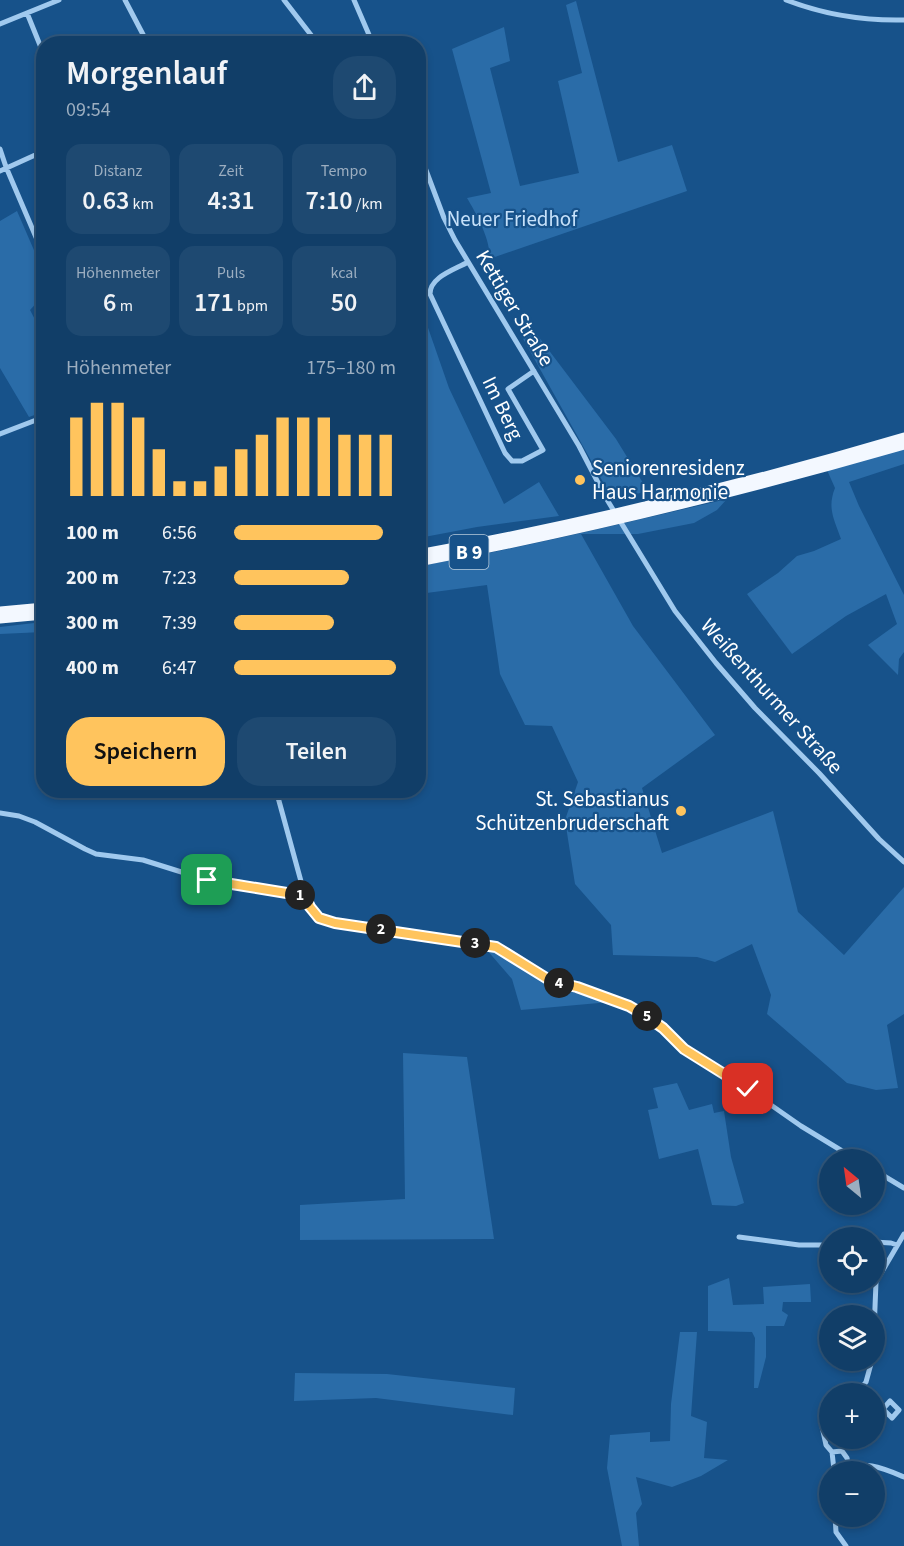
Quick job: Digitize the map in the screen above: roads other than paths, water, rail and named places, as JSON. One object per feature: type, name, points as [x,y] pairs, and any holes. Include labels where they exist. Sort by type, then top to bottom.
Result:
[{"type":"highway","name":"B 9","points":[[426,560],[760,476],[904,437]]},
{"type":"highway","name":"B 9","points":[[426,553],[518,538],[656,511],[904,445]]},
{"type":"highway","points":[[0,611],[36,608]]},
{"type":"highway","points":[[0,619],[36,616]]},
{"type":"street","points":[[34,0],[37,9]]},
{"type":"street","points":[[0,24],[59,0]]},
{"type":"street","points":[[125,0],[144,36]]},
{"type":"street","points":[[284,0],[312,36]]},
{"type":"street","points":[[354,0],[370,36]]},
{"type":"street","points":[[786,0],[826,13],[856,19],[904,20]]},
{"type":"street","points":[[27,13],[36,36]]},
{"type":"street","points":[[0,148],[6,167],[36,232]]},
{"type":"street","points":[[0,171],[36,154]]},
{"type":"street","name":"Kettiger Straße","points":[[426,170],[444,218],[468,262],[579,446]]},
{"type":"street","name":"Im Berg","points":[[468,262],[434,281],[430,294],[505,453],[512,461],[522,461],[543,450],[508,389],[534,371]]},
{"type":"street","points":[[0,434],[36,420]]},
{"type":"street","name":"Weißenthurmer Straße","points":[[579,446],[606,498],[666,597],[702,646],[755,708],[879,839],[904,862]]},
{"type":"street","points":[[278,798],[305,896],[319,918],[335,923],[490,945],[551,981],[577,987],[629,1006],[663,1028],[684,1049],[839,1149]]},
{"type":"street","points":[[0,813],[19,816],[35,822],[96,854],[143,860],[207,880],[305,896]]},
{"type":"street","points":[[885,1177],[904,1188]]},
{"type":"street","points":[[875,1305],[876,1282],[904,1234]]},
{"type":"street","points":[[739,1237],[799,1245],[819,1245]]},
{"type":"street","points":[[885,1243],[897,1245]]},
{"type":"street","points":[[829,1449],[833,1461]]},
{"type":"street","points":[[832,1452],[842,1451],[848,1461]]},
{"type":"street","points":[[885,1470],[904,1478]]},
{"type":"street","points":[[836,1527],[836,1532],[846,1546]]},
{"type":"place","name":"Seniorenresidenz Haus Harmonie","points":[[580,480]]},
{"type":"place","name":"St. Sebastianus Schützenbruderschaft","points":[[681,811]]},
{"type":"park label","name":"Neuer Friedhof","points":[[512,219]]}]
